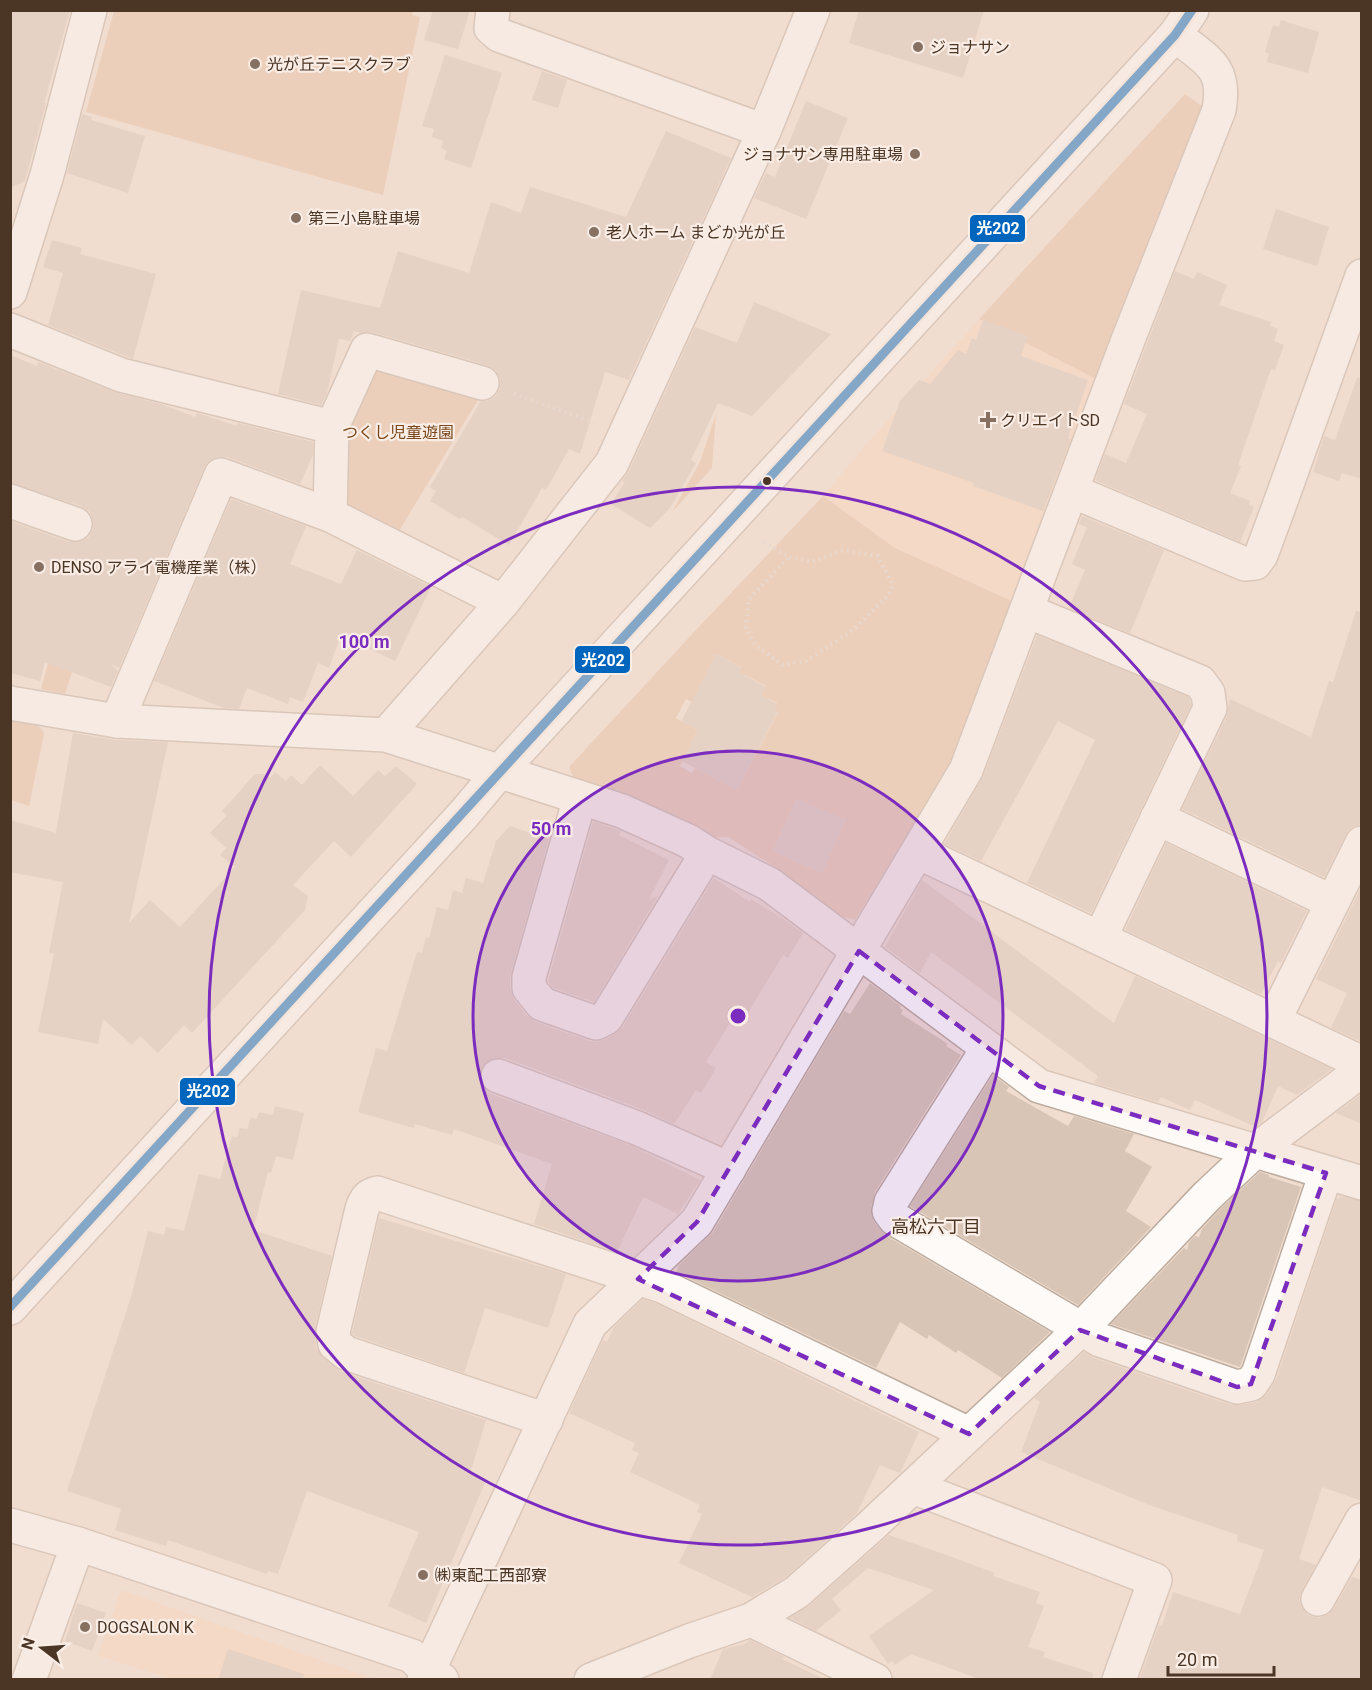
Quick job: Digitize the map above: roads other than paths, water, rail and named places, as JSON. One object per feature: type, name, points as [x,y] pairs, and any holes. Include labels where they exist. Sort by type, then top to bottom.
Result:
[{"type":"street","points":[[10,292],[47,176],[90,10]]},
{"type":"street","points":[[493,10],[491,28],[498,35],[764,131]]},
{"type":"street","points":[[386,735],[503,602],[612,463],[764,131],[813,10]]},
{"type":"street","points":[[10,1308],[1184,23],[1213,65],[1220,80],[1222,95],[1219,110],[1133,329],[966,770],[698,1222],[590,1324],[431,1677],[412,1656],[78,1544],[10,1525]]},
{"type":"street","points":[[10,207],[28,236]]},
{"type":"street","points":[[1072,492],[1245,564],[1255,563],[1267,536],[1362,276]]},
{"type":"street","points":[[10,330],[121,375],[332,428]]},
{"type":"street","points":[[330,515],[332,428],[367,350],[482,383]]},
{"type":"street","points":[[117,721],[222,475],[330,515],[503,602]]},
{"type":"street","points":[[10,501],[75,524]]},
{"type":"street","points":[[1027,611],[1200,682],[1208,693],[1210,708],[1100,938]]},
{"type":"street","points":[[10,703],[117,721],[386,735],[622,811],[688,841],[706,853],[769,884],[1039,1086],[1362,1183]]},
{"type":"street","points":[[580,798],[529,977],[529,988],[542,1004],[596,1023],[606,1018],[706,853]]},
{"type":"street","points":[[1157,818],[1332,902]]},
{"type":"street","points":[[1274,1020],[1362,843]]},
{"type":"street","points":[[918,852],[1362,1063]]},
{"type":"street","points":[[988,1048],[891,1202],[889,1211],[895,1219],[1100,1340],[1237,1386],[1251,1384],[1258,1374],[1326,1173]]},
{"type":"street","points":[[591,1680],[689,1641],[751,1620],[796,1592],[914,1487],[1080,1330],[1200,1204],[1256,1150],[1362,1070]]},
{"type":"street","points":[[498,1076],[637,1128],[729,1169]]},
{"type":"street","points":[[546,1420],[346,1353],[335,1344],[333,1332],[365,1200],[370,1195],[377,1193],[662,1286],[969,1434]]},
{"type":"street","points":[[914,1487],[1155,1580],[1119,1680]]},
{"type":"street","points":[[1318,1599],[1362,1520]]},
{"type":"street","points":[[29,1680],[78,1544]]},
{"type":"street","points":[[751,1620],[875,1680]]},
{"type":"place","name":"ジョナサン","points":[[918,47]]},
{"type":"place","name":"光が丘テニスクラブ","points":[[255,64]]},
{"type":"place","name":"ジョナサン専用駐車場","points":[[915,154]]},
{"type":"place","name":"第三小島駐車場","points":[[296,218]]},
{"type":"place","name":"老人ホーム まどか光が丘","points":[[594,232]]},
{"type":"place","name":"クリエイトSD","points":[[988,420]]},
{"type":"place","name":"DENSO アライ電機産業（株）","points":[[39,567]]},
{"type":"place","name":"㈱東配工西部寮","points":[[423,1575]]},
{"type":"place","name":"DOGSALON K","points":[[85,1627]]},
{"type":"district","name":"高松六丁目","points":[[936,1226]]},
{"type":"park label","name":"つくし児童遊園","points":[[398,432]]}]
